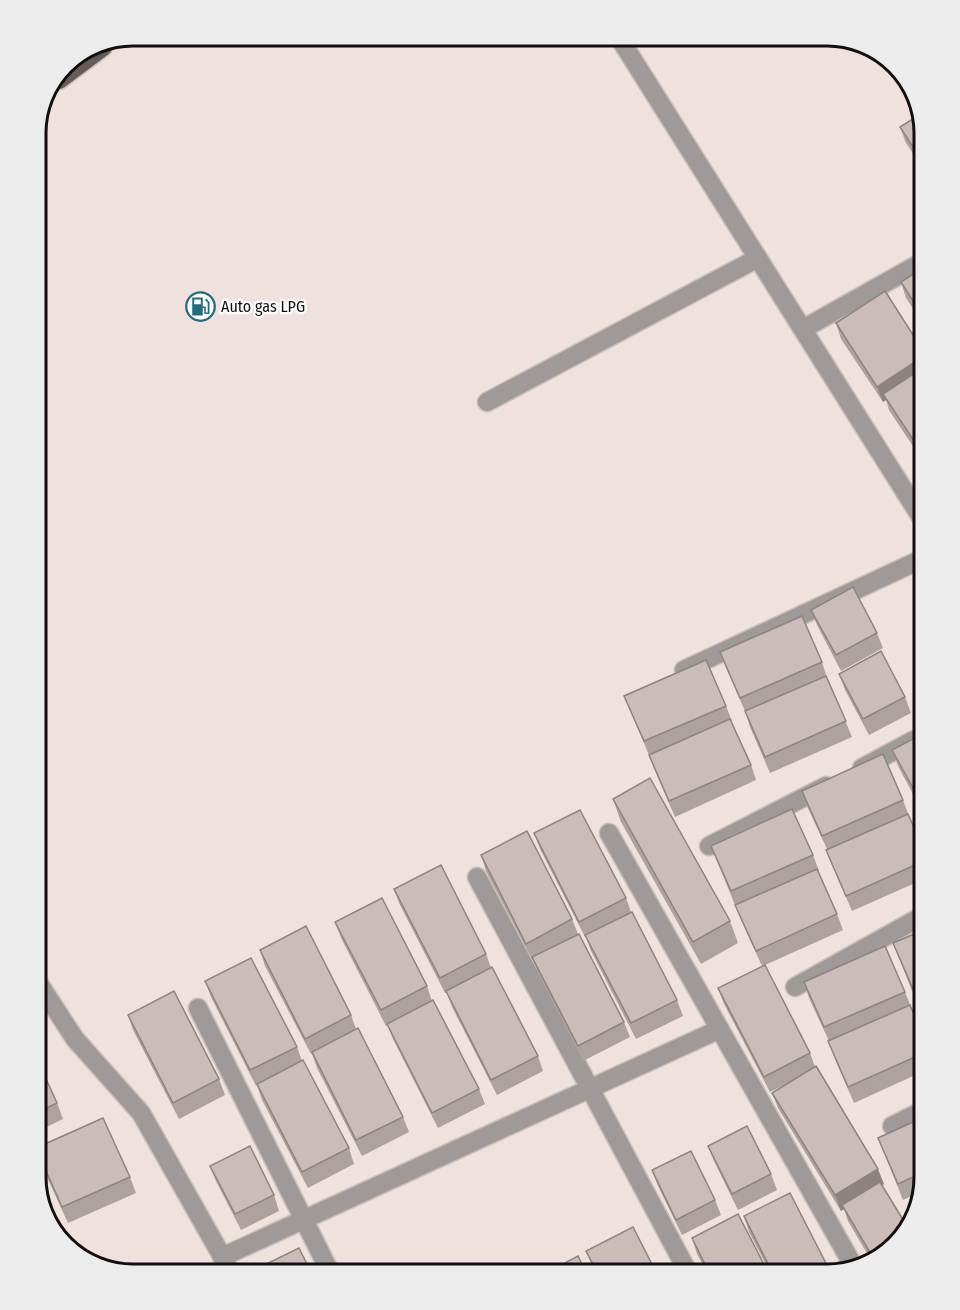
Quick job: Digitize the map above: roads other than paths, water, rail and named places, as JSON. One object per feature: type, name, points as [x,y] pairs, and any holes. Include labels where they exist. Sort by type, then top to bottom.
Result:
[{"type":"street","points":[[625,47],[803,330],[914,491]]},
{"type":"street","points":[[487,402],[758,258]]},
{"type":"street","points":[[803,330],[914,267]]},
{"type":"street","points":[[666,679],[914,563]]},
{"type":"street","points":[[710,846],[914,741]]},
{"type":"street","points":[[609,833],[850,1261]]},
{"type":"street","points":[[477,877],[684,1264]]},
{"type":"street","points":[[795,987],[914,921]]},
{"type":"street","points":[[47,996],[75,1039],[141,1113],[226,1263]]},
{"type":"street","points":[[198,1008],[326,1263]]},
{"type":"street","points":[[222,1257],[720,1029]]},
{"type":"street","points":[[892,1126],[914,1115]]},
{"type":"place","name":"Auto gas LPG","points":[[200,306]]}]
